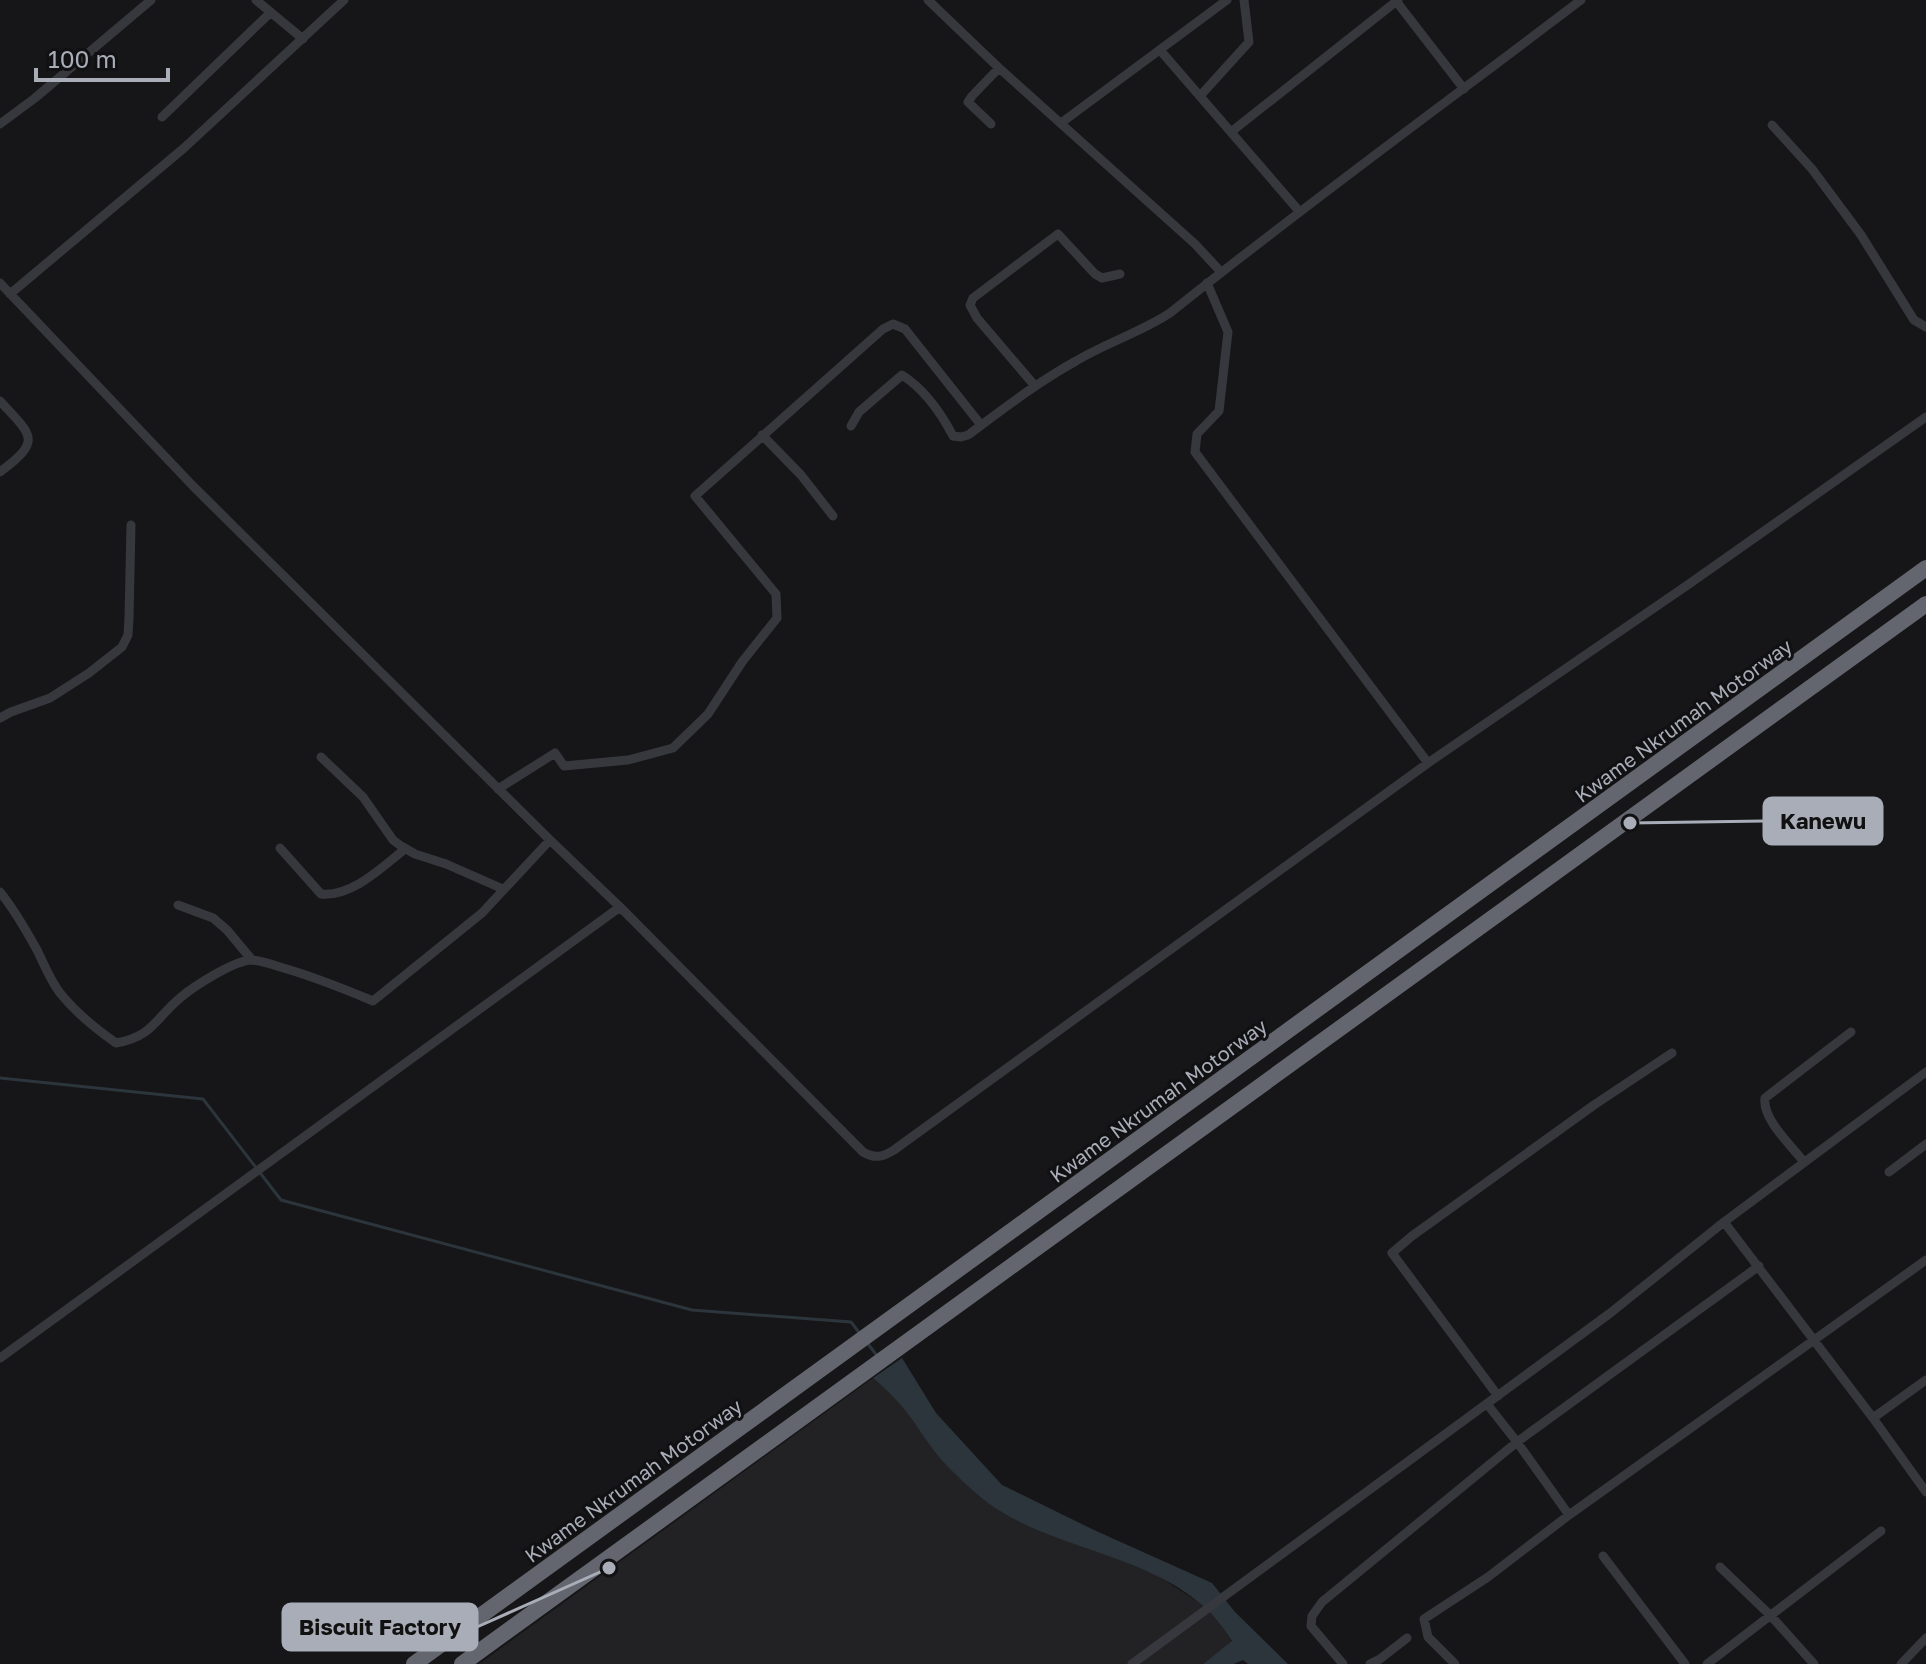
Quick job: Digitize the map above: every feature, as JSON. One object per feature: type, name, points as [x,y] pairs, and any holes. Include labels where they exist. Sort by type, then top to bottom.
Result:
[{"type":"highway","name":"Kwame Nkrumah Motorway","points":[[414,1664],[1926,568]]},
{"type":"highway","points":[[462,1664],[1926,604]]},
{"type":"street","points":[[0,124],[151,0]]},
{"type":"street","points":[[256,0],[303,39]]},
{"type":"street","points":[[10,294],[184,148],[344,0]]},
{"type":"street","points":[[928,0],[1195,244],[1221,272]]},
{"type":"street","points":[[1207,0],[1214,9]]},
{"type":"street","points":[[1061,123],[1227,0]]},
{"type":"street","points":[[1200,96],[1249,42],[1244,0]]},
{"type":"street","points":[[1231,132],[1397,0],[1464,89]]},
{"type":"street","points":[[851,426],[859,412],[902,375],[916,384],[953,436],[968,435],[1075,361],[1154,323],[1581,0]]},
{"type":"street","points":[[162,117],[271,12]]},
{"type":"street","points":[[1160,50],[1299,211]]},
{"type":"street","points":[[991,124],[968,102],[999,68]]},
{"type":"street","points":[[1772,125],[1812,169],[1861,235],[1914,320],[1926,327]]},
{"type":"street","points":[[1035,386],[977,318],[970,305],[973,298],[1058,234],[1095,274],[1102,278],[1120,274]]},
{"type":"street","points":[[0,283],[193,486],[620,907],[863,1152],[877,1157],[894,1150],[1428,763],[1926,417]]},
{"type":"street","points":[[1207,283],[1228,332],[1219,411],[1197,434],[1195,452],[1428,763]]},
{"type":"street","points":[[498,789],[555,753],[564,766],[628,760],[673,748],[708,714],[742,662],[777,618],[776,594],[695,496],[883,329],[893,324],[905,329],[981,425]]},
{"type":"street","points":[[0,401],[25,428],[29,438],[28,448],[0,472]]},
{"type":"street","points":[[762,435],[801,475],[833,516]]},
{"type":"street","points":[[0,718],[50,698],[122,647],[128,635],[131,525]]},
{"type":"street","points":[[321,757],[363,797],[393,840],[405,849],[503,889]]},
{"type":"street","points":[[0,892],[60,993],[88,1022],[116,1043],[132,1041],[147,1033],[180,998],[221,971],[252,960],[318,978],[373,1001],[482,913],[550,840]]},
{"type":"street","points":[[280,848],[325,895],[359,884],[405,849]]},
{"type":"street","points":[[178,905],[213,918],[252,960]]},
{"type":"street","points":[[0,1358],[620,907]]},
{"type":"street","points":[[1804,1162],[1767,1116],[1765,1098],[1851,1032]]},
{"type":"street","points":[[1498,1396],[1392,1253],[1594,1105],[1672,1053]]},
{"type":"street","points":[[1132,1664],[1609,1314],[1724,1222],[1926,1072]]},
{"type":"street","points":[[1889,1172],[1926,1144]]},
{"type":"street","points":[[1724,1222],[1926,1492]]},
{"type":"street","points":[[1455,1664],[1428,1637],[1424,1619],[1488,1577],[1569,1515],[1926,1260]]},
{"type":"street","points":[[1343,1664],[1311,1626],[1312,1616],[1322,1602],[1517,1442],[1759,1266]]},
{"type":"street","points":[[1873,1418],[1926,1380]]},
{"type":"street","points":[[1487,1404],[1569,1515]]},
{"type":"street","points":[[1707,1664],[1881,1531]]},
{"type":"street","points":[[1603,1556],[1685,1664]]},
{"type":"street","points":[[1720,1567],[1771,1616],[1813,1664]]},
{"type":"street","points":[[1370,1664],[1407,1638]]},
{"type":"street","points":[[1901,1664],[1926,1638]]},
{"type":"shaded area","points":[[902,1358],[936,1413],[1002,1485],[1212,1583],[1235,1612],[1288,1664],[1248,1664],[1243,1660],[1234,1664],[1203,1664],[1232,1641],[1209,1612],[1182,1590],[1152,1573],[1018,1521],[988,1503],[944,1463],[910,1416],[873,1378]]},
{"type":"shaded area","points":[[873,1378],[899,1402],[941,1459],[1112,1556],[1155,1574],[1198,1602],[1221,1624],[1232,1642],[1203,1664],[479,1664]]},
{"type":"waterway","points":[[0,1078],[203,1099],[281,1200],[692,1310],[851,1322],[861,1335]]},
{"type":"waterway","points":[[868,1344],[878,1357]]},
{"type":"place","name":"Kanewu","points":[[1630,823]]},
{"type":"place","name":"Biscuit Factory","points":[[609,1568]]}]
